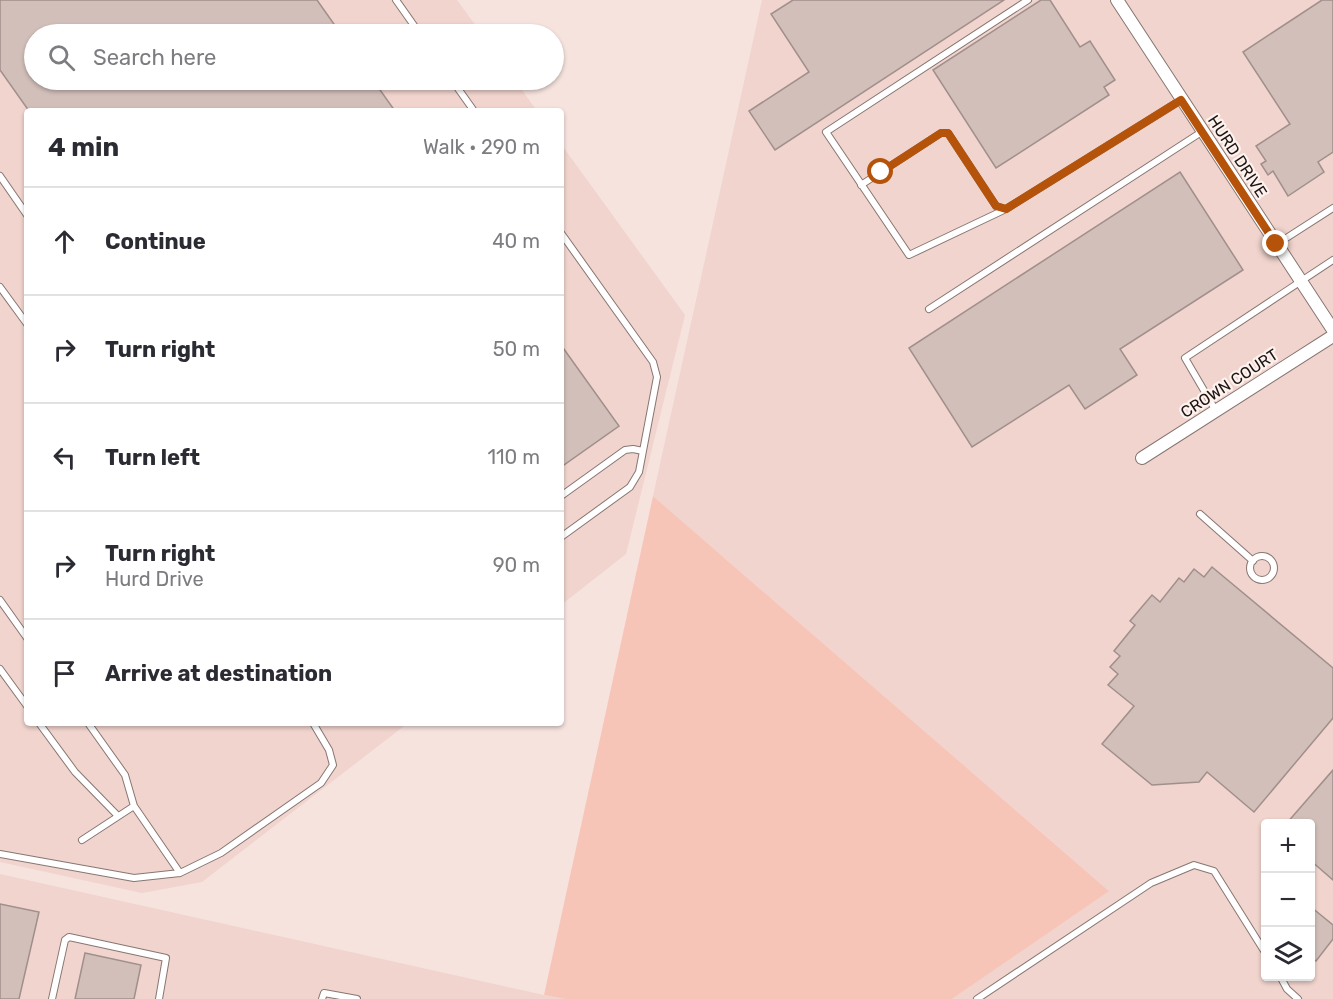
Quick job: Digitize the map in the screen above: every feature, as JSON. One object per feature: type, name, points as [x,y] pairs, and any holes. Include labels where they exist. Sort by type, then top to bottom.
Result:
[{"type":"street","name":"HURD DRIVE","points":[[1122,2],[1181,100],[1333,330]]},
{"type":"street","name":"CROWN COURT","points":[[1142,458],[1333,336]]},
{"type":"lane","points":[[396,0],[413,24]]},
{"type":"lane","points":[[1028,0],[826,132],[909,255],[1006,209],[1181,100]]},
{"type":"lane","points":[[459,90],[472,108]]},
{"type":"lane","points":[[929,309],[1203,131]]},
{"type":"lane","points":[[861,184],[941,133],[948,133],[996,206],[1006,209]]},
{"type":"lane","points":[[0,176],[24,212]]},
{"type":"lane","points":[[1276,244],[1333,208]]},
{"type":"lane","points":[[564,237],[653,362],[657,377],[639,472],[630,487],[564,535]]},
{"type":"lane","points":[[1216,411],[1185,358],[1333,260]]},
{"type":"lane","points":[[0,286],[24,320]]},
{"type":"lane","points":[[564,494],[625,450],[643,451]]},
{"type":"lane","points":[[1200,514],[1253,561]]},
{"type":"lane","points":[[1261,556],[1269,558],[1275,568],[1272,576],[1261,581],[1254,577],[1250,570],[1253,561],[1261,556]]},
{"type":"lane","points":[[0,600],[24,634]]},
{"type":"lane","points":[[0,669],[24,702]]},
{"type":"lane","points":[[41,726],[75,772],[118,816]]},
{"type":"lane","points":[[90,726],[126,775],[134,806],[180,873]]},
{"type":"lane","points":[[0,854],[134,878],[180,873],[220,853],[321,783],[333,765],[329,750],[316,726]]},
{"type":"lane","points":[[82,840],[134,806]]},
{"type":"lane","points":[[977,999],[1151,883],[1194,866],[1214,871],[1261,946]]},
{"type":"lane","points":[[52,999],[65,940],[69,937],[166,958],[159,999]]},
{"type":"lane","points":[[1283,981],[1287,989],[1298,999]]},
{"type":"lane","points":[[322,999],[324,993],[357,999]]},
{"type":"shaded area","points":[[0,0],[457,0],[475,24],[24,24],[24,90],[522,90],[535,108],[24,108],[24,726],[404,726],[202,882],[142,893],[0,862]]},
{"type":"shaded area","points":[[762,0],[1333,0],[1333,999],[952,999],[1108,890],[653,496]]},
{"type":"shaded area","points":[[564,148],[685,315],[626,554],[564,603]]},
{"type":"shaded area","points":[[653,496],[1109,891],[952,999],[565,999],[544,995]]},
{"type":"shaded area","points":[[0,874],[544,995],[565,999],[0,999]]},
{"type":"building","points":[[0,0],[317,0],[334,24],[24,24],[24,90],[380,90],[393,108],[27,108],[0,70]]},
{"type":"building","points":[[793,0],[1004,0],[775,150],[749,111],[809,72],[771,14]]},
{"type":"building","points":[[1041,0],[1050,0],[1080,47],[1090,41],[1115,80],[1104,87],[1109,95],[996,168],[933,70]]},
{"type":"building","points":[[1322,0],[1333,0],[1333,152],[1318,162],[1324,172],[1288,196],[1273,171],[1268,175],[1261,164],[1266,161],[1256,146],[1290,124],[1243,52]]},
{"type":"building","points":[[1180,172],[1243,270],[1120,349],[1137,375],[1085,409],[1069,385],[972,447],[909,348]]},
{"type":"building","points":[[564,349],[619,426],[564,465]]},
{"type":"building","points":[[1212,567],[1333,668],[1333,718],[1254,812],[1207,772],[1199,782],[1152,785],[1102,744],[1134,706],[1108,685],[1118,674],[1110,667],[1120,656],[1114,651],[1135,625],[1130,621],[1152,595],[1160,602],[1179,578],[1184,582],[1194,569],[1204,577]]},
{"type":"building","points":[[1333,770],[1333,880],[1315,864],[1315,819],[1290,819]]},
{"type":"building","points":[[0,904],[39,912],[19,999],[0,999]]},
{"type":"building","points":[[1315,910],[1333,925],[1333,939],[1316,961]]},
{"type":"building","points":[[85,953],[141,965],[134,999],[75,999]]},
{"type":"route","points":[[881,172],[941,133],[948,133],[996,206],[1006,209],[1181,100],[1276,244]]}]
